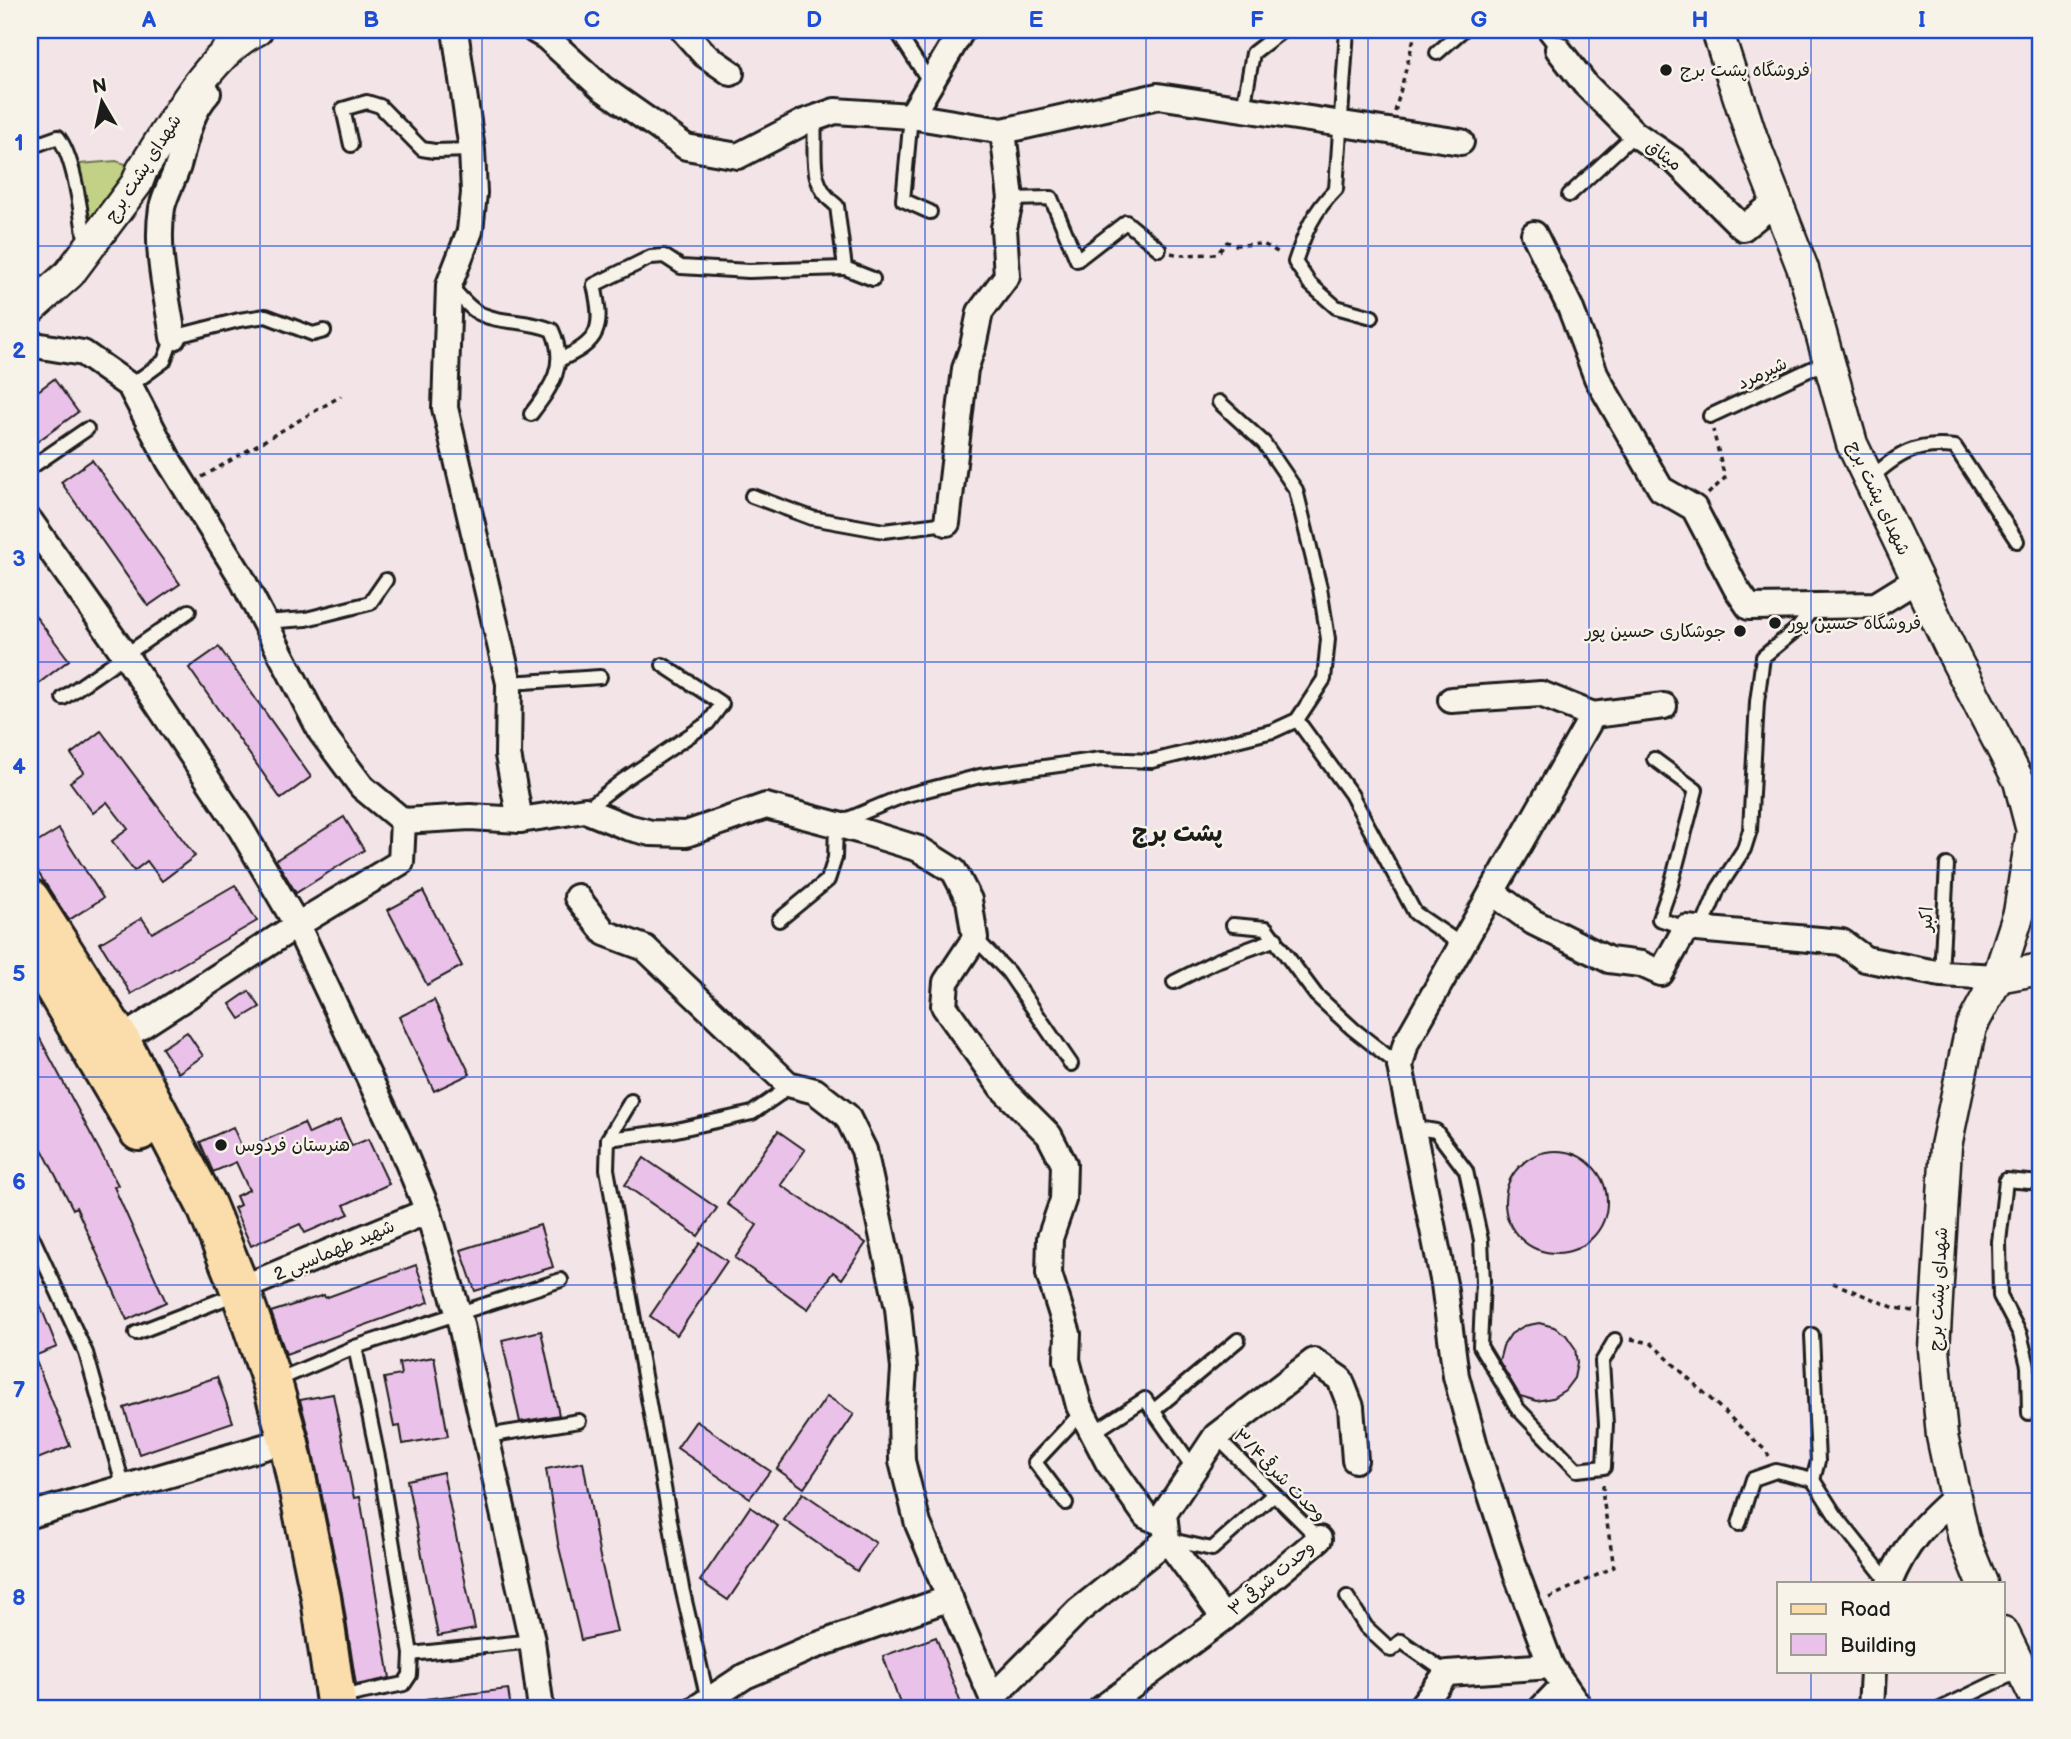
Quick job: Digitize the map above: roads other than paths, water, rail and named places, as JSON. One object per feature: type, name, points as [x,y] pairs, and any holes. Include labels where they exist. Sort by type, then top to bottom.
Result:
[{"type":"main road","points":[[30,899],[120,1040],[206,1205],[231,1295],[307,1521],[328,1705]]},
{"type":"main road","points":[[30,946],[96,1055],[231,1295],[272,1382],[279,1442]]},
{"type":"street","name":"شهدای پشت برج","points":[[30,309],[69,275],[89,240],[136,183],[196,87],[209,71],[247,35],[257,30]]},
{"type":"street","points":[[173,337],[159,231],[163,204],[177,170],[188,126],[197,105],[265,30]]},
{"type":"street","points":[[455,30],[472,150],[474,193],[470,231],[449,285],[445,408],[509,683],[508,755],[520,820]]},
{"type":"street","points":[[534,30],[546,37],[602,88],[686,147],[738,156],[804,122],[835,111],[911,116],[1003,131],[1158,96],[1461,142]]},
{"type":"street","points":[[683,30],[705,55],[731,73]]},
{"type":"street","points":[[911,116],[962,30]]},
{"type":"street","name":"شهدای پشت برج","points":[[1717,30],[1752,138],[1803,269],[1852,444],[2019,781],[2032,831],[2019,913],[2005,975],[1971,1027],[1946,1146],[1934,1349],[1942,1436],[1964,1539],[1982,1582]]},
{"type":"street","name":"میثاق","points":[[1550,39],[1585,84],[1635,134],[1676,162],[1743,228],[1777,201]]},
{"type":"street","points":[[947,523],[965,369],[980,312],[1007,276],[1004,228],[1011,199],[1003,131]]},
{"type":"street","points":[[1534,234],[1570,307],[1597,378],[1661,489],[1694,508],[1736,588],[1749,607],[1876,605],[1918,579]]},
{"type":"street","points":[[30,341],[35,345],[83,353],[130,386],[169,461],[240,575],[321,732],[362,787],[403,821],[470,817],[520,820],[585,810],[627,827],[651,833],[686,834],[766,806],[919,849],[954,871],[969,900],[975,938],[946,982],[944,1006],[1002,1088],[1049,1135],[1063,1164],[1063,1200],[1051,1238],[1049,1274],[1068,1334],[1067,1360],[1088,1422],[1108,1462],[1146,1516],[1166,1532],[1224,1618]]},
{"type":"street","points":[[30,521],[241,829],[297,925],[398,1139],[428,1211],[458,1312],[532,1641],[541,1709]]},
{"type":"street","points":[[1451,699],[1541,694],[1593,715],[1664,706]]},
{"type":"street","points":[[1581,1709],[1557,1676],[1529,1607],[1475,1446],[1456,1376],[1444,1284],[1399,1066],[1406,1043],[1593,715]]},
{"type":"street","points":[[120,1040],[297,925],[401,862],[403,821]]},
{"type":"street","points":[[1492,892],[1533,922],[1609,960],[1641,964],[1661,973],[1693,929],[1842,942],[1865,959],[1941,974],[2005,975]]},
{"type":"street","points":[[577,897],[605,933],[645,948],[788,1084],[815,1091],[847,1116],[864,1150],[898,1308],[904,1368],[902,1461],[918,1524],[994,1704],[1078,1611],[1166,1532]]},
{"type":"street","name":"شهید طهماسبی 2","points":[[231,1295],[428,1211]]},
{"type":"street","points":[[1166,1532],[1164,1514],[1216,1436],[1314,1361],[1340,1379],[1351,1407],[1355,1460]]},
{"type":"street","points":[[30,1515],[279,1442]]},
{"type":"street","points":[[1889,1582],[1900,1558],[1918,1531],[1955,1497]]},
{"type":"street","name":"وحدت شرقی ۳","points":[[1101,1709],[1224,1618],[1319,1539]]},
{"type":"street","points":[[702,1705],[744,1676],[812,1647],[950,1598]]},
{"type":"street","points":[[2004,1634],[2041,1709]]},
{"type":"street","points":[[1871,1709],[1873,1672]]},
{"type":"street","points":[[1419,1709],[1447,1673],[1557,1676]]},
{"type":"street","points":[[1541,1709],[1557,1676]]},
{"type":"lane","points":[[896,30],[932,84]]},
{"type":"lane","points":[[1243,109],[1253,53],[1283,30]]},
{"type":"lane","points":[[1347,30],[1336,189],[1320,205],[1294,262],[1310,284],[1336,307],[1372,317]]},
{"type":"lane","points":[[1437,53],[1463,30]]},
{"type":"lane","points":[[351,145],[343,109],[367,102],[380,106],[422,149],[472,150]]},
{"type":"lane","points":[[911,116],[903,200],[930,212]]},
{"type":"lane","points":[[814,119],[815,178],[825,197],[837,206],[845,268]]},
{"type":"lane","points":[[1570,195],[1635,134]]},
{"type":"lane","points":[[30,148],[58,137],[63,143],[89,240]]},
{"type":"lane","points":[[1011,199],[1051,198],[1077,260],[1126,222],[1159,249]]},
{"type":"lane","points":[[559,360],[588,345],[594,335],[599,313],[594,285],[651,257],[664,256],[681,267],[749,271],[845,268],[873,279]]},
{"type":"lane","points":[[449,285],[475,311],[491,318],[536,323],[552,330],[559,345],[559,360],[553,385],[531,414]]},
{"type":"lane","points":[[130,386],[164,361],[173,337],[266,316],[313,334],[324,331]]},
{"type":"lane","name":"شیرمرد","points":[[1710,416],[1829,360]]},
{"type":"lane","points":[[779,920],[828,880],[835,858],[836,824],[903,796],[980,776],[1101,759],[1152,761],[1273,731],[1297,720],[1324,679],[1328,639],[1320,588],[1296,490],[1264,443],[1219,402]]},
{"type":"lane","points":[[30,468],[88,429]]},
{"type":"lane","points":[[1870,479],[1889,461],[1916,447],[1955,447],[2017,541]]},
{"type":"lane","points":[[752,496],[812,518],[884,531],[947,523]]},
{"type":"lane","points":[[264,622],[306,620],[370,603],[386,580]]},
{"type":"lane","points":[[1654,759],[1696,790],[1671,885],[1659,919],[1693,929],[1744,849],[1750,830],[1757,702],[1763,657],[1798,628],[1814,607]]},
{"type":"lane","points":[[63,698],[189,611]]},
{"type":"lane","points":[[585,810],[622,780],[708,723],[722,704],[663,665]]},
{"type":"lane","points":[[509,683],[600,677]]},
{"type":"lane","points":[[1297,720],[1351,794],[1415,913],[1462,945]]},
{"type":"lane","name":"اکبر","points":[[1941,974],[1947,865]]},
{"type":"lane","points":[[1233,925],[1266,928],[1316,995],[1399,1066]]},
{"type":"lane","points":[[975,938],[1008,972],[1071,1064]]},
{"type":"lane","points":[[1174,982],[1216,961],[1276,939]]},
{"type":"lane","points":[[608,1139],[672,1131],[752,1113],[778,1095],[788,1084]]},
{"type":"lane","points":[[631,1101],[608,1139],[607,1168],[702,1705]]},
{"type":"lane","points":[[1411,1127],[1436,1131],[1466,1171],[1481,1240],[1483,1281],[1480,1346],[1518,1409],[1577,1470],[1604,1467],[1606,1424],[1602,1362],[1615,1340]]},
{"type":"lane","points":[[2029,1413],[2028,1366],[2020,1334],[2000,1296],[1999,1242],[2007,1180],[2041,1183]]},
{"type":"lane","points":[[30,1232],[86,1353],[124,1488]]},
{"type":"lane","points":[[272,1382],[355,1348],[561,1280]]},
{"type":"lane","points":[[136,1333],[231,1295]]},
{"type":"lane","points":[[1812,1335],[1818,1461],[1813,1479]]},
{"type":"lane","points":[[1153,1411],[1238,1340]]},
{"type":"lane","points":[[328,1705],[404,1684],[410,1675],[411,1654],[380,1467],[355,1348]]},
{"type":"lane","points":[[1066,1503],[1035,1462],[1088,1422],[1145,1399],[1194,1469]]},
{"type":"lane","points":[[487,1436],[579,1421]]},
{"type":"lane","name":"وحدت شرقی۳/۴","points":[[1216,1436],[1319,1539]]},
{"type":"lane","points":[[1739,1524],[1753,1479],[1776,1471],[1813,1479],[1836,1516],[1888,1582]]},
{"type":"lane","points":[[1166,1532],[1213,1549],[1274,1494]]},
{"type":"lane","points":[[1347,1597],[1366,1627],[1391,1650],[1401,1641],[1447,1673]]},
{"type":"lane","points":[[411,1654],[532,1641]]},
{"type":"lane","points":[[1940,1709],[2022,1670]]},
{"type":"place","name":"فروشگاه پشت برج","points":[[1666,70]]},
{"type":"place","name":"فروشگاه حسین پور","points":[[1775,623]]},
{"type":"place","name":"جوشکاری حسین پور","points":[[1740,631]]},
{"type":"place","name":"هنرستان فردوس","points":[[221,1145]]},
{"type":"district","name":"پشت برج","points":[[1177,833]]}]
